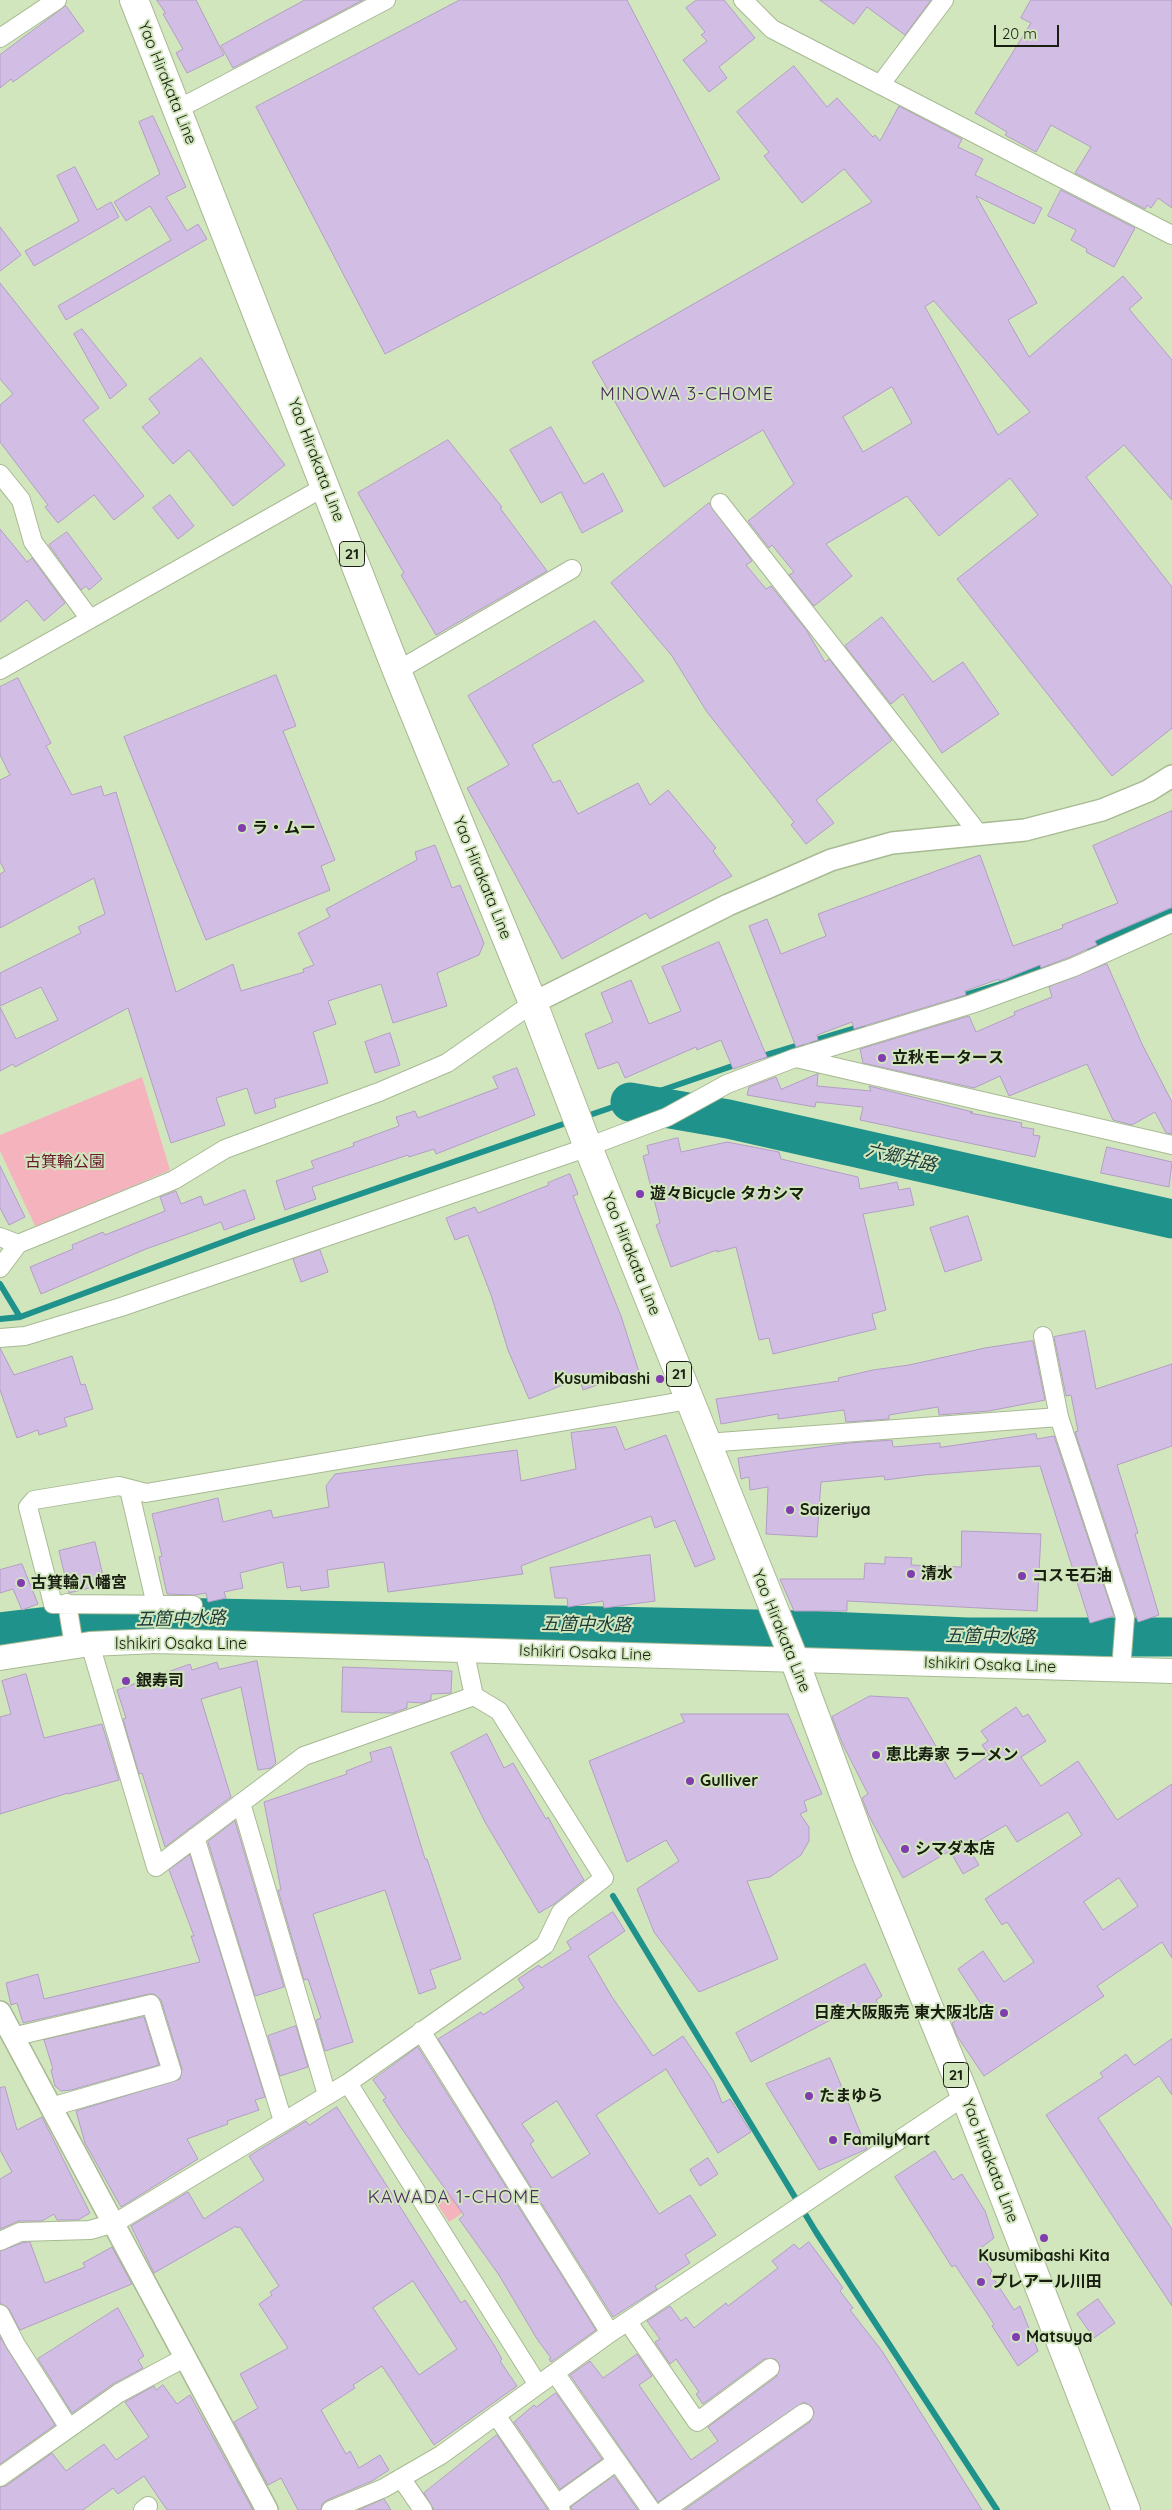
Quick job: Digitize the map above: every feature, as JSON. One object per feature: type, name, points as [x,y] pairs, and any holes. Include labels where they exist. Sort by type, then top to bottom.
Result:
[{"type":"main road","name":"Yao Hirakata Line","points":[[134,0],[397,671],[533,1003],[586,1142],[790,1649],[866,1854],[965,2096],[1126,2510]]},
{"type":"main road","name":"Ishikiri Osaka Line","points":[[0,1658],[74,1628],[157,1641],[464,1649],[790,1649],[1122,1661],[1172,1671]]},
{"type":"street","points":[[0,38],[56,0]]},
{"type":"street","points":[[178,110],[386,0]]},
{"type":"street","points":[[743,0],[772,29],[1172,235]]},
{"type":"street","points":[[880,85],[944,0]]},
{"type":"street","points":[[0,474],[21,500],[33,542],[90,620]]},
{"type":"street","points":[[0,670],[326,486]]},
{"type":"street","points":[[720,503],[979,834]]},
{"type":"street","points":[[397,671],[572,569]]},
{"type":"street","points":[[0,1268],[18,1244],[174,1180],[225,1149],[379,1092],[447,1062],[533,1003],[728,905],[831,860],[892,843],[1025,830],[1102,810],[1148,791],[1172,776]]},
{"type":"street","points":[[0,1338],[25,1336],[121,1307],[586,1142],[667,1117],[727,1084],[795,1058],[972,1004],[1074,967],[1172,923]]},
{"type":"street","points":[[795,1058],[1172,1144]]},
{"type":"street","points":[[0,1237],[18,1244]]},
{"type":"street","points":[[1043,1336],[1059,1416],[1125,1617],[1122,1661]]},
{"type":"street","points":[[474,1696],[304,1756],[156,1866],[74,1628],[53,1604],[28,1506],[34,1500],[119,1486],[146,1493],[689,1400]]},
{"type":"street","points":[[706,1442],[1059,1416]]},
{"type":"street","points":[[129,1489],[156,1605]]},
{"type":"street","points":[[74,1628],[156,1605],[193,1605]]},
{"type":"street","points":[[0,2240],[20,2232],[90,2230],[114,2223],[348,2083],[545,1945],[561,1912],[604,1878],[499,1711],[474,1696],[464,1649]]},
{"type":"street","points":[[241,1802],[327,2095]]},
{"type":"street","points":[[195,1837],[283,2121]]},
{"type":"street","points":[[12,2037],[152,2004],[172,2072],[51,2107]]},
{"type":"street","points":[[0,2012],[267,2510]]},
{"type":"street","points":[[421,2031],[610,2333]]},
{"type":"street","points":[[348,2083],[538,2385]]},
{"type":"street","points":[[331,2510],[402,2478],[441,2455],[610,2333],[965,2096]]},
{"type":"street","points":[[0,2314],[15,2343],[69,2428]]},
{"type":"street","points":[[628,2322],[697,2422],[770,2368]]},
{"type":"street","points":[[0,2478],[119,2393],[186,2356]]},
{"type":"street","points":[[555,2373],[651,2510]]},
{"type":"street","points":[[665,2510],[804,2413]]},
{"type":"street","points":[[496,2415],[559,2507],[617,2461]]},
{"type":"street","points":[[402,2478],[424,2510]]},
{"type":"green space","name":"古箕輪公園","points":[[142,1077],[170,1170],[36,1228],[0,1151],[0,1135]]},
{"type":"green space","points":[[471,2179],[484,2199],[449,2222],[436,2202]]},
{"type":"building","points":[[157,0],[196,0],[224,55],[187,73],[176,53],[183,49]]},
{"type":"building","points":[[305,0],[363,0],[233,68],[221,46]]},
{"type":"building","points":[[460,0],[627,0],[720,179],[385,354],[256,107]]},
{"type":"building","points":[[697,0],[724,0],[755,38],[719,67],[727,78],[709,92],[683,60],[707,41],[701,35],[705,32],[686,8]]},
{"type":"building","points":[[820,0],[931,0],[905,35],[867,7],[854,24]]},
{"type":"building","points":[[1031,0],[1172,0],[1172,208],[1158,198],[1151,208],[1147,205],[1145,209],[1075,173],[1091,147],[1051,125],[1036,152],[1005,135],[1007,132],[975,113],[1031,23],[1021,18]]},
{"type":"building","points":[[66,6],[84,31],[13,82],[11,79],[0,88],[0,55]]},
{"type":"building","points":[[794,66],[827,107],[837,98],[873,137],[875,135],[880,141],[899,106],[962,139],[958,147],[983,159],[975,175],[1042,208],[1034,224],[976,196],[1037,303],[1008,320],[1029,357],[1123,276],[1142,298],[1129,309],[1172,360],[1172,500],[1124,445],[1086,477],[1172,587],[1172,728],[1112,776],[957,579],[1038,515],[1010,478],[939,536],[907,496],[826,544],[852,576],[814,606],[789,575],[794,572],[772,545],[769,548],[748,521],[794,484],[763,430],[664,487],[592,362],[872,202],[844,169],[802,203],[764,156],[769,152],[737,112]],"holes":[[[934,301],[1030,412],[998,435],[925,307]],[[892,387],[912,423],[863,452],[843,417]]]},
{"type":"building","points":[[153,116],[186,187],[166,197],[187,231],[198,224],[207,239],[66,320],[58,306],[171,240],[150,206],[126,221],[114,202],[160,174],[139,122]]},
{"type":"building","points":[[75,167],[97,210],[111,202],[119,217],[34,266],[25,251],[79,221],[57,176]]},
{"type":"building","points":[[1061,190],[1135,228],[1114,267],[1086,252],[1087,249],[1071,240],[1076,230],[1048,216]]},
{"type":"building","points":[[0,227],[21,255],[0,271]]},
{"type":"building","points":[[0,283],[99,408],[83,420],[144,496],[114,520],[94,495],[58,523],[45,507],[48,505],[0,442],[0,405],[13,394],[0,379]]},
{"type":"building","points":[[82,329],[127,385],[110,399],[74,334]]},
{"type":"building","points":[[201,358],[285,465],[233,506],[189,450],[173,464],[142,427],[160,413],[149,399]]},
{"type":"building","points":[[551,427],[584,484],[603,473],[623,511],[582,533],[561,492],[541,503],[510,450]]},
{"type":"building","points":[[448,440],[502,507],[500,508],[547,571],[436,635],[401,575],[404,573],[358,493]]},
{"type":"building","points":[[170,495],[194,526],[178,539],[153,508]]},
{"type":"building","points":[[709,503],[752,561],[746,565],[766,589],[771,586],[807,631],[825,662],[829,659],[892,740],[816,800],[834,823],[806,844],[791,825],[794,822],[707,712],[672,656],[611,583]]},
{"type":"building","points":[[0,529],[27,562],[32,558],[65,603],[44,621],[27,600],[0,622]]},
{"type":"building","points":[[67,532],[102,579],[89,590],[86,586],[81,590],[49,545]]},
{"type":"building","points":[[882,617],[933,682],[963,662],[999,714],[942,753],[903,694],[891,704],[845,646]]},
{"type":"building","points":[[595,621],[644,681],[532,745],[553,783],[560,780],[578,814],[638,783],[650,805],[668,790],[716,848],[713,851],[732,876],[650,919],[646,913],[562,959],[467,788],[509,765],[468,696]]},
{"type":"building","points":[[276,675],[296,726],[283,731],[335,860],[321,866],[330,890],[206,940],[124,737]]},
{"type":"building","points":[[18,678],[51,743],[46,746],[72,795],[101,786],[104,796],[116,792],[176,992],[233,964],[241,991],[304,972],[303,969],[314,965],[298,933],[330,917],[326,909],[417,860],[415,852],[435,845],[452,888],[460,885],[484,943],[479,955],[437,973],[447,1006],[393,1023],[381,984],[328,1001],[336,1024],[313,1032],[328,1083],[274,1099],[276,1107],[255,1114],[247,1088],[216,1098],[225,1125],[171,1143],[128,1008],[15,1067],[13,1064],[0,1071],[0,1007],[16,1039],[58,1020],[41,987],[0,1006],[0,973],[81,933],[78,927],[105,914],[94,878],[0,928],[0,874],[5,871],[0,862],[0,780],[10,775],[0,755],[0,687]]},
{"type":"building","points":[[1172,811],[1172,907],[1095,941],[1097,945],[1041,968],[1040,965],[999,981],[999,979],[965,991],[966,995],[854,1029],[852,1022],[817,1035],[818,1040],[796,1047],[749,926],[767,919],[781,954],[826,936],[818,914],[980,855],[1013,946],[1063,928],[1062,925],[1118,903],[1093,846]]},
{"type":"building","points":[[719,942],[767,1057],[733,1069],[721,1040],[697,1050],[696,1047],[625,1078],[618,1062],[598,1069],[585,1034],[613,1022],[601,993],[631,980],[649,1024],[681,1011],[662,967]]},
{"type":"building","points":[[1107,964],[1142,1044],[1172,1102],[1172,1134],[1166,1133],[1155,1112],[1132,1125],[1113,1120],[1087,1064],[1009,1096],[1000,1076],[974,1088],[863,1063],[860,1049],[969,1016],[976,1032],[1015,1015],[1014,1012],[1052,997],[1049,987]]},
{"type":"building","points":[[390,1033],[400,1065],[375,1073],[365,1042]]},
{"type":"building","points":[[517,1068],[535,1115],[436,1154],[434,1149],[409,1157],[408,1155],[312,1187],[316,1199],[285,1210],[276,1181],[314,1168],[311,1161],[354,1146],[353,1143],[399,1126],[396,1117],[415,1111],[418,1118],[498,1088],[493,1077]]},
{"type":"building","points":[[818,1074],[817,1086],[871,1091],[869,1086],[973,1112],[970,1113],[1022,1123],[1021,1127],[1034,1129],[1033,1135],[1040,1136],[1035,1157],[860,1120],[863,1107],[816,1102],[815,1107],[747,1095],[749,1087],[776,1077],[781,1089]]},
{"type":"building","points":[[678,1138],[681,1152],[727,1142],[779,1152],[781,1159],[858,1177],[860,1189],[897,1182],[899,1190],[910,1188],[914,1205],[863,1214],[886,1310],[872,1314],[876,1329],[773,1354],[769,1338],[759,1340],[736,1247],[717,1252],[717,1250],[671,1267],[656,1225],[660,1223],[643,1156],[649,1154],[647,1146]]},
{"type":"building","points":[[1107,1147],[1172,1162],[1169,1187],[1101,1173]]},
{"type":"building","points":[[0,1166],[25,1217],[9,1225],[0,1208]]},
{"type":"building","points":[[570,1174],[578,1194],[573,1196],[621,1316],[641,1378],[622,1384],[620,1377],[583,1390],[579,1378],[529,1399],[508,1350],[491,1295],[468,1235],[455,1240],[446,1218],[475,1207],[478,1213],[549,1185],[548,1183]]},
{"type":"building","points":[[245,1190],[255,1219],[224,1230],[221,1222],[146,1249],[41,1294],[30,1267],[73,1249],[72,1245],[103,1232],[105,1235],[165,1211],[160,1197],[176,1191],[181,1204],[201,1196],[204,1205]]},
{"type":"building","points":[[968,1216],[982,1260],[945,1272],[930,1228]]},
{"type":"building","points":[[320,1250],[328,1272],[301,1282],[293,1259]]},
{"type":"building","points":[[1085,1331],[1096,1389],[1172,1364],[1172,1446],[1117,1465],[1138,1533],[1135,1534],[1159,1615],[1138,1622],[1075,1432],[1078,1431],[1071,1395],[1066,1396],[1054,1337]]},
{"type":"building","points":[[1033,1341],[1045,1400],[989,1411],[939,1415],[938,1407],[889,1415],[889,1419],[846,1422],[844,1410],[778,1419],[778,1414],[721,1424],[716,1399],[839,1381],[838,1378],[873,1370],[909,1365],[985,1348]]},
{"type":"building","points":[[0,1348],[14,1375],[72,1356],[81,1385],[85,1384],[93,1409],[64,1418],[67,1426],[39,1435],[38,1430],[17,1438],[0,1390]]},
{"type":"building","points":[[616,1427],[625,1450],[666,1435],[715,1559],[695,1567],[675,1520],[655,1528],[651,1516],[521,1566],[523,1574],[388,1592],[384,1562],[327,1570],[329,1587],[301,1591],[300,1586],[287,1588],[283,1562],[240,1573],[243,1588],[224,1592],[226,1598],[208,1602],[206,1593],[195,1595],[167,1594],[159,1557],[162,1556],[152,1514],[218,1498],[223,1522],[271,1510],[273,1518],[329,1507],[326,1486],[335,1474],[517,1450],[521,1481],[576,1469],[571,1433]]},
{"type":"building","points":[[1036,1434],[1037,1439],[1054,1436],[1114,1616],[1090,1623],[1040,1466],[885,1480],[884,1476],[821,1482],[817,1537],[766,1534],[768,1487],[750,1490],[749,1477],[741,1479],[738,1458],[849,1443],[892,1440],[893,1447],[940,1443],[940,1447]]},
{"type":"building","points":[[962,1531],[1041,1534],[1037,1611],[847,1601],[847,1611],[794,1611],[780,1579],[864,1579],[865,1563],[885,1564],[885,1557],[912,1558],[911,1565],[961,1567]]},
{"type":"building","points":[[95,1542],[105,1584],[69,1593],[59,1551]]},
{"type":"building","points":[[650,1555],[655,1601],[604,1608],[603,1601],[568,1607],[567,1598],[555,1598],[550,1568]]},
{"type":"building","points":[[22,1564],[38,1604],[22,1610],[13,1589],[0,1593],[0,1570]]},
{"type":"building","points":[[257,1661],[276,1763],[271,1768],[258,1770],[241,1687],[201,1699],[231,1797],[165,1847],[142,1773],[139,1774],[123,1719],[126,1718],[117,1690],[190,1664],[192,1670],[217,1662],[219,1669]]},
{"type":"building","points":[[343,1667],[452,1671],[451,1693],[431,1694],[431,1700],[423,1703],[407,1702],[407,1708],[393,1713],[342,1712]]},
{"type":"building","points":[[26,1674],[44,1738],[102,1724],[119,1780],[68,1793],[0,1814],[0,1717],[11,1714],[2,1681]]},
{"type":"building","points":[[870,1696],[908,1698],[955,1779],[989,1755],[982,1745],[988,1741],[981,1731],[1016,1707],[1023,1717],[1028,1714],[1046,1741],[1021,1757],[1041,1786],[1078,1761],[1117,1820],[1172,1784],[1172,1958],[1162,1942],[1097,1986],[1104,1996],[984,2076],[957,2036],[952,2023],[981,2004],[958,1969],[983,1951],[1004,1982],[1034,1962],[1007,1922],[1002,1925],[985,1899],[1082,1835],[1068,1812],[1017,1842],[1006,1825],[968,1847],[979,1865],[963,1874],[950,1851],[903,1878],[869,1816],[862,1798],[868,1794],[843,1745],[832,1717]],"holes":[[[1119,1878],[1138,1906],[1103,1930],[1084,1902]]]},
{"type":"building","points":[[681,1714],[788,1714],[822,1794],[804,1801],[807,1811],[800,1814],[809,1827],[809,1841],[801,1855],[770,1877],[747,1881],[778,1959],[699,1992],[654,1932],[637,1889],[679,1861],[666,1840],[627,1862],[589,1761],[684,1722]]},
{"type":"building","points":[[487,1734],[504,1768],[513,1763],[546,1819],[548,1817],[584,1880],[554,1904],[539,1913],[485,1822],[451,1753]]},
{"type":"building","points":[[391,1747],[425,1859],[427,1859],[461,1959],[430,1970],[436,1988],[419,1994],[385,1890],[313,1914],[353,2042],[325,2051],[316,2020],[321,2018],[308,1979],[304,1980],[278,1890],[281,1890],[264,1802],[347,1774],[346,1771],[372,1761],[370,1753]]},
{"type":"building","points":[[235,1821],[284,1987],[255,1996],[208,1842]]},
{"type":"building","points":[[190,1855],[265,2097],[255,2100],[259,2110],[227,2121],[228,2124],[187,2139],[198,2159],[121,2207],[85,2143],[76,2111],[180,2079],[182,2069],[161,2000],[154,1994],[149,1994],[23,2023],[17,2003],[11,2005],[6,1983],[38,1974],[44,1999],[200,1962],[191,1936],[194,1936],[169,1870]]},
{"type":"building","points":[[613,1912],[625,1931],[588,1956],[612,1997],[653,2056],[683,2036],[714,2082],[722,2103],[730,2099],[751,2132],[718,2153],[666,2069],[596,2115],[659,2214],[690,2195],[716,2235],[685,2255],[690,2263],[655,2286],[657,2289],[613,2317],[438,2039],[481,2012],[483,2015],[524,1988],[518,1979],[539,1965],[541,1968],[571,1949],[567,1942]],"holes":[[[557,2101],[590,2154],[552,2178],[530,2144],[534,2141],[522,2124]]]},
{"type":"building","points":[[865,1964],[882,1996],[876,2000],[878,2004],[860,2013],[857,2006],[751,2062],[736,2033]]},
{"type":"building","points":[[144,2017],[159,2065],[71,2090],[61,2091],[55,2086],[51,2070],[53,2069],[44,2040]]},
{"type":"building","points":[[296,2026],[308,2067],[280,2076],[268,2036]]},
{"type":"building","points":[[1172,2039],[1172,2095],[1159,2076],[1098,2118],[1172,2229],[1172,2306],[1046,2115],[1103,2077],[1100,2073],[1126,2054],[1134,2065]]},
{"type":"building","points":[[418,2047],[596,2330],[551,2362],[549,2359],[551,2358],[537,2339],[499,2275],[459,2219],[464,2215],[402,2129],[383,2100],[386,2098],[373,2080]]},
{"type":"building","points":[[830,2058],[867,2149],[819,2170],[766,2084]]},
{"type":"building","points":[[5,2087],[17,2130],[42,2117],[90,2213],[78,2220],[57,2220],[54,2214],[42,2221],[19,2221],[0,2229],[0,2179],[12,2172],[0,2150],[0,2088]]},
{"type":"building","points":[[337,2107],[461,2303],[465,2300],[494,2345],[502,2359],[500,2361],[517,2386],[434,2445],[382,2366],[353,2385],[355,2388],[321,2410],[346,2454],[350,2451],[359,2468],[380,2455],[389,2470],[372,2481],[327,2500],[322,2504],[321,2510],[298,2510],[281,2478],[268,2485],[234,2422],[258,2408],[240,2374],[288,2348],[259,2304],[272,2295],[270,2292],[279,2286],[240,2227],[237,2228],[236,2226],[154,2273],[131,2226],[188,2192],[204,2219],[264,2180],[249,2156],[306,2121],[309,2125]],"holes":[[[413,2281],[457,2349],[419,2375],[373,2308]]]},
{"type":"building","points":[[935,2151],[953,2180],[962,2174],[985,2211],[994,2238],[978,2250],[992,2271],[990,2273],[1014,2310],[1020,2306],[1038,2351],[1018,2366],[992,2326],[994,2324],[955,2265],[952,2267],[895,2177]]},
{"type":"building","points":[[708,2158],[718,2174],[700,2186],[690,2170]]},
{"type":"building","points":[[30,2242],[45,2283],[85,2267],[83,2263],[112,2247],[132,2284],[20,2330],[9,2309],[0,2303],[0,2251]]},
{"type":"building","points":[[809,2242],[843,2288],[840,2291],[853,2308],[850,2310],[882,2351],[982,2510],[684,2510],[810,2422],[814,2412],[812,2407],[804,2402],[658,2502],[570,2375],[590,2361],[603,2378],[637,2354],[652,2376],[639,2385],[691,2460],[718,2441],[708,2427],[776,2377],[780,2366],[775,2359],[764,2359],[703,2404],[696,2394],[699,2392],[676,2359],[670,2364],[655,2342],[660,2339],[647,2321],[670,2306],[681,2321],[686,2317],[694,2328],[726,2303],[728,2306],[778,2268],[772,2261],[794,2244],[799,2249]]},
{"type":"building","points":[[1098,2299],[1115,2323],[1094,2338],[1077,2314]]},
{"type":"building","points":[[118,2308],[144,2356],[138,2360],[143,2368],[113,2384],[72,2413],[38,2359]]},
{"type":"building","points":[[0,2337],[55,2425],[0,2464]]},
{"type":"building","points":[[163,2385],[177,2404],[190,2395],[253,2510],[167,2510],[144,2476],[118,2494],[113,2488],[83,2510],[0,2510],[0,2487],[6,2486],[52,2453],[66,2471],[104,2444],[116,2460],[149,2437],[125,2402],[154,2386],[156,2390]]},
{"type":"building","points":[[556,2393],[602,2459],[560,2489],[514,2422],[534,2405],[536,2407]]},
{"type":"building","points":[[497,2435],[548,2510],[434,2510],[424,2493]]},
{"type":"building","points":[[614,2476],[638,2510],[572,2510],[571,2507]]},
{"type":"building","points":[[384,2499],[391,2510],[359,2510]]},
{"type":"waterway","points":[[1088,947],[1172,911]]},
{"type":"waterway","points":[[958,997],[1007,982],[1047,965]]},
{"type":"waterway","points":[[812,1041],[862,1026]]},
{"type":"waterway","points":[[759,1057],[802,1044]]},
{"type":"waterway","points":[[584,1117],[738,1064]]},
{"type":"waterway","name":"六郷井路","points":[[630,1102],[728,1119],[1172,1219]]},
{"type":"waterway","points":[[0,1319],[20,1317],[250,1232],[572,1121]]},
{"type":"waterway","points":[[0,1284],[20,1317]]},
{"type":"waterway","name":"五箇中水路","points":[[0,1632],[99,1620],[165,1617],[804,1630],[967,1637],[1172,1637]]},
{"type":"waterway","points":[[613,1896],[816,2232],[997,2510]]},
{"type":"place","name":"ラ・ムー","points":[[242,828]]},
{"type":"place","name":"立秋モータース","points":[[882,1058]]},
{"type":"place","name":"遊々Bicycle タカシマ","points":[[640,1194]]},
{"type":"place","name":"Kusumibashi","points":[[660,1379]]},
{"type":"place","name":"Saizeriya","points":[[790,1510]]},
{"type":"place","name":"清水","points":[[911,1574]]},
{"type":"place","name":"コスモ石油","points":[[1022,1576]]},
{"type":"place","name":"古箕輪八幡宮","points":[[21,1583]]},
{"type":"place","name":"銀寿司","points":[[126,1681]]},
{"type":"place","name":"恵比寿家 ラーメン","points":[[876,1755]]},
{"type":"place","name":"Gulliver","points":[[690,1781]]},
{"type":"place","name":"シマダ本店","points":[[905,1849]]},
{"type":"place","name":"日産大阪販売 東大阪北店","points":[[1004,2013]]},
{"type":"place","name":"たまゆら","points":[[809,2096]]},
{"type":"place","name":"FamilyMart","points":[[833,2140]]},
{"type":"place","name":"Kusumibashi Kita","points":[[1044,2238]]},
{"type":"place","name":"プレアール川田","points":[[981,2282]]},
{"type":"place","name":"Matsuya","points":[[1016,2337]]},
{"type":"district","name":"MINOWA 3-CHOME","points":[[687,395]]},
{"type":"district","name":"KAWADA 1-CHOME","points":[[454,2198]]}]
